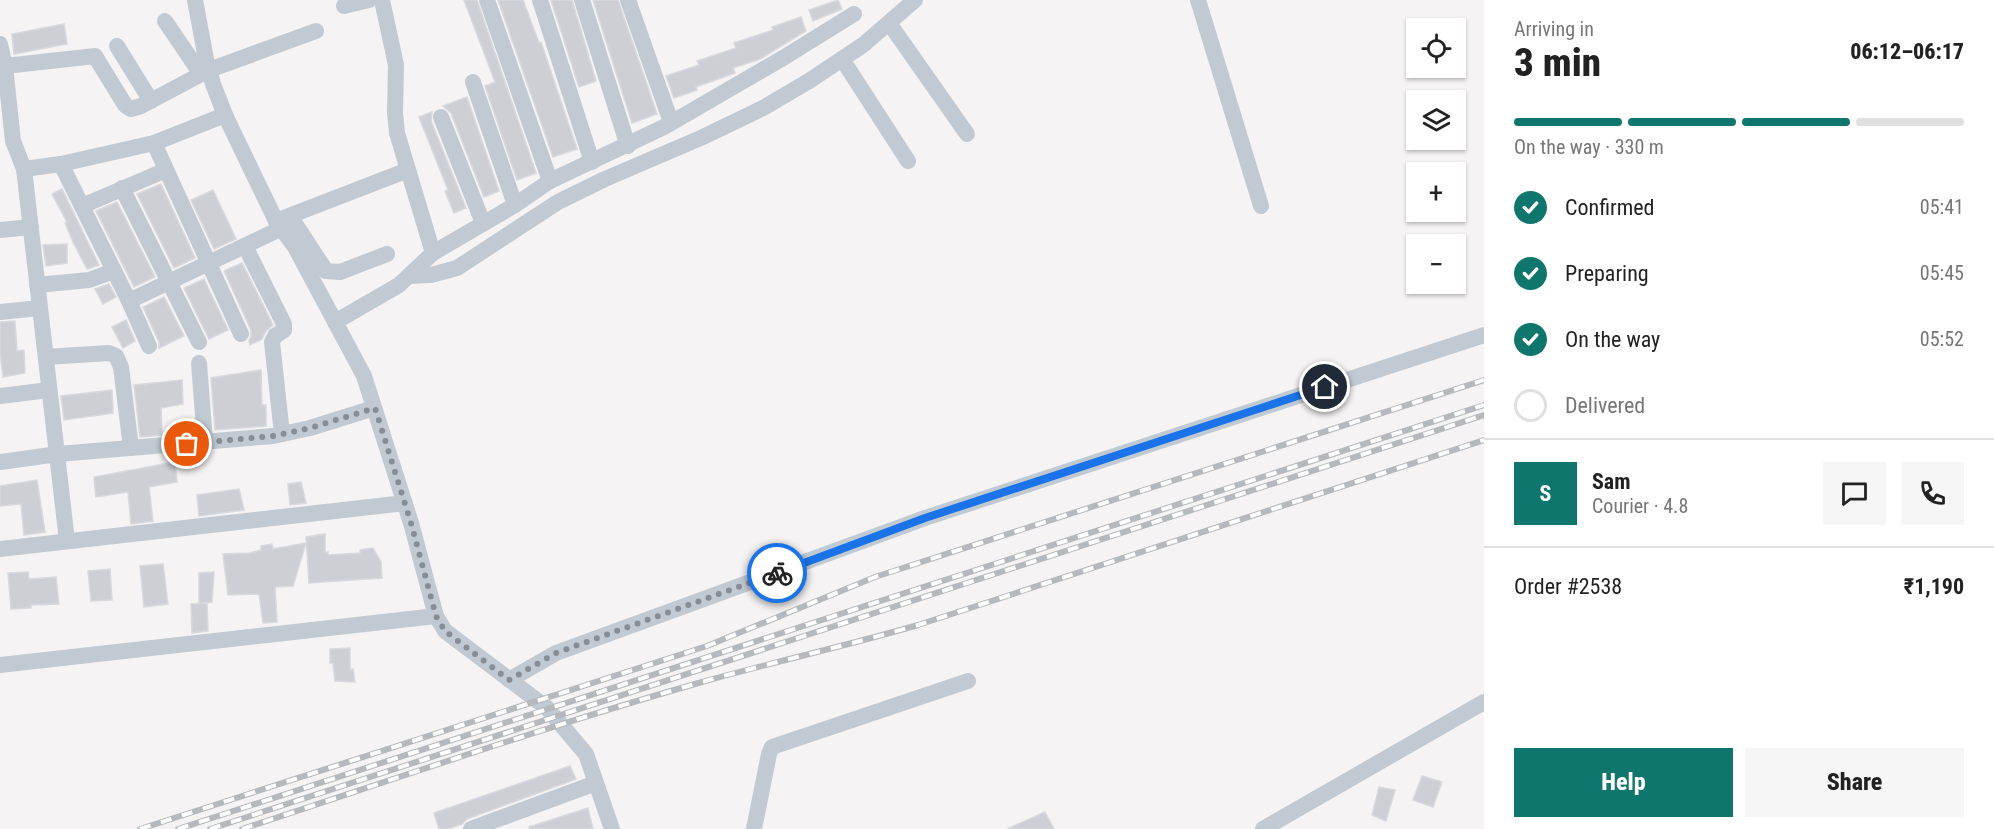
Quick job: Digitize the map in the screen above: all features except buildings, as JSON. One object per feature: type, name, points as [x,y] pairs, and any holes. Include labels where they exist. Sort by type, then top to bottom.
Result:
[{"type":"street","points":[[195,0],[205,72]]},
{"type":"street","points":[[344,6],[369,0]]},
{"type":"street","points":[[382,0],[396,65],[395,113],[398,134],[433,253]]},
{"type":"street","points":[[487,0],[550,181]]},
{"type":"street","points":[[540,0],[592,162]]},
{"type":"street","points":[[582,0],[628,146]]},
{"type":"street","points":[[628,0],[672,122]]},
{"type":"street","points":[[410,276],[431,275],[457,268],[558,202],[763,108],[863,45],[915,0]]},
{"type":"street","points":[[1198,0],[1261,206]]},
{"type":"street","points":[[335,322],[373,301],[410,276],[433,253],[515,205],[550,181],[628,146],[672,122],[854,14]]},
{"type":"street","points":[[165,21],[205,72],[225,115],[364,376],[405,503],[436,616],[445,631],[547,708],[586,754],[612,829]]},
{"type":"street","points":[[888,23],[967,134]]},
{"type":"street","points":[[5,66],[93,55],[98,59],[128,108],[135,108],[205,72],[316,31]]},
{"type":"street","points":[[0,44],[5,66],[7,142],[24,169],[67,541]]},
{"type":"street","points":[[117,46],[151,100]]},
{"type":"street","points":[[842,59],[908,161]]},
{"type":"street","points":[[473,82],[515,205]]},
{"type":"street","points":[[24,169],[61,164],[154,143],[225,115]]},
{"type":"street","points":[[441,117],[483,223]]},
{"type":"street","points":[[154,143],[241,334]]},
{"type":"street","points":[[61,164],[129,301],[148,346]]},
{"type":"street","points":[[82,206],[166,170]]},
{"type":"street","points":[[129,301],[245,246],[282,222],[408,170]]},
{"type":"street","points":[[122,188],[199,342]]},
{"type":"street","points":[[282,222],[326,272],[340,272],[387,254]]},
{"type":"street","points":[[0,230],[31,227]]},
{"type":"street","points":[[245,246],[284,324],[284,330],[275,336],[272,342],[282,434]]},
{"type":"street","points":[[38,285],[89,280],[114,271]]},
{"type":"street","points":[[0,312],[40,308]]},
{"type":"street","points":[[509,680],[556,653],[925,518],[1484,336]]},
{"type":"street","points":[[46,357],[109,353],[116,356],[121,367],[131,448]]},
{"type":"street","points":[[199,363],[205,442]]},
{"type":"street","points":[[0,396],[49,390]]},
{"type":"street","points":[[0,462],[58,454],[282,434],[375,408]]},
{"type":"street","points":[[0,549],[405,503]]},
{"type":"street","points":[[0,665],[436,616]]},
{"type":"street","points":[[754,829],[768,754],[772,747],[968,681]]},
{"type":"street","points":[[1263,829],[1484,702]]},
{"type":"street","points":[[471,829],[596,783]]},
{"type":"railway","points":[[140,829],[707,646],[875,577],[1484,380]]},
{"type":"railway","points":[[178,829],[1484,405]]},
{"type":"railway","points":[[210,829],[1484,415]]},
{"type":"railway","points":[[242,829],[586,716],[918,625],[1484,440]]},
{"type":"way so far","points":[[187,444],[273,436],[310,428],[375,408],[411,523],[436,616],[445,631],[509,680],[556,653],[777,573]]},
{"type":"route","points":[[777,573],[925,518],[1325,387]]}]
